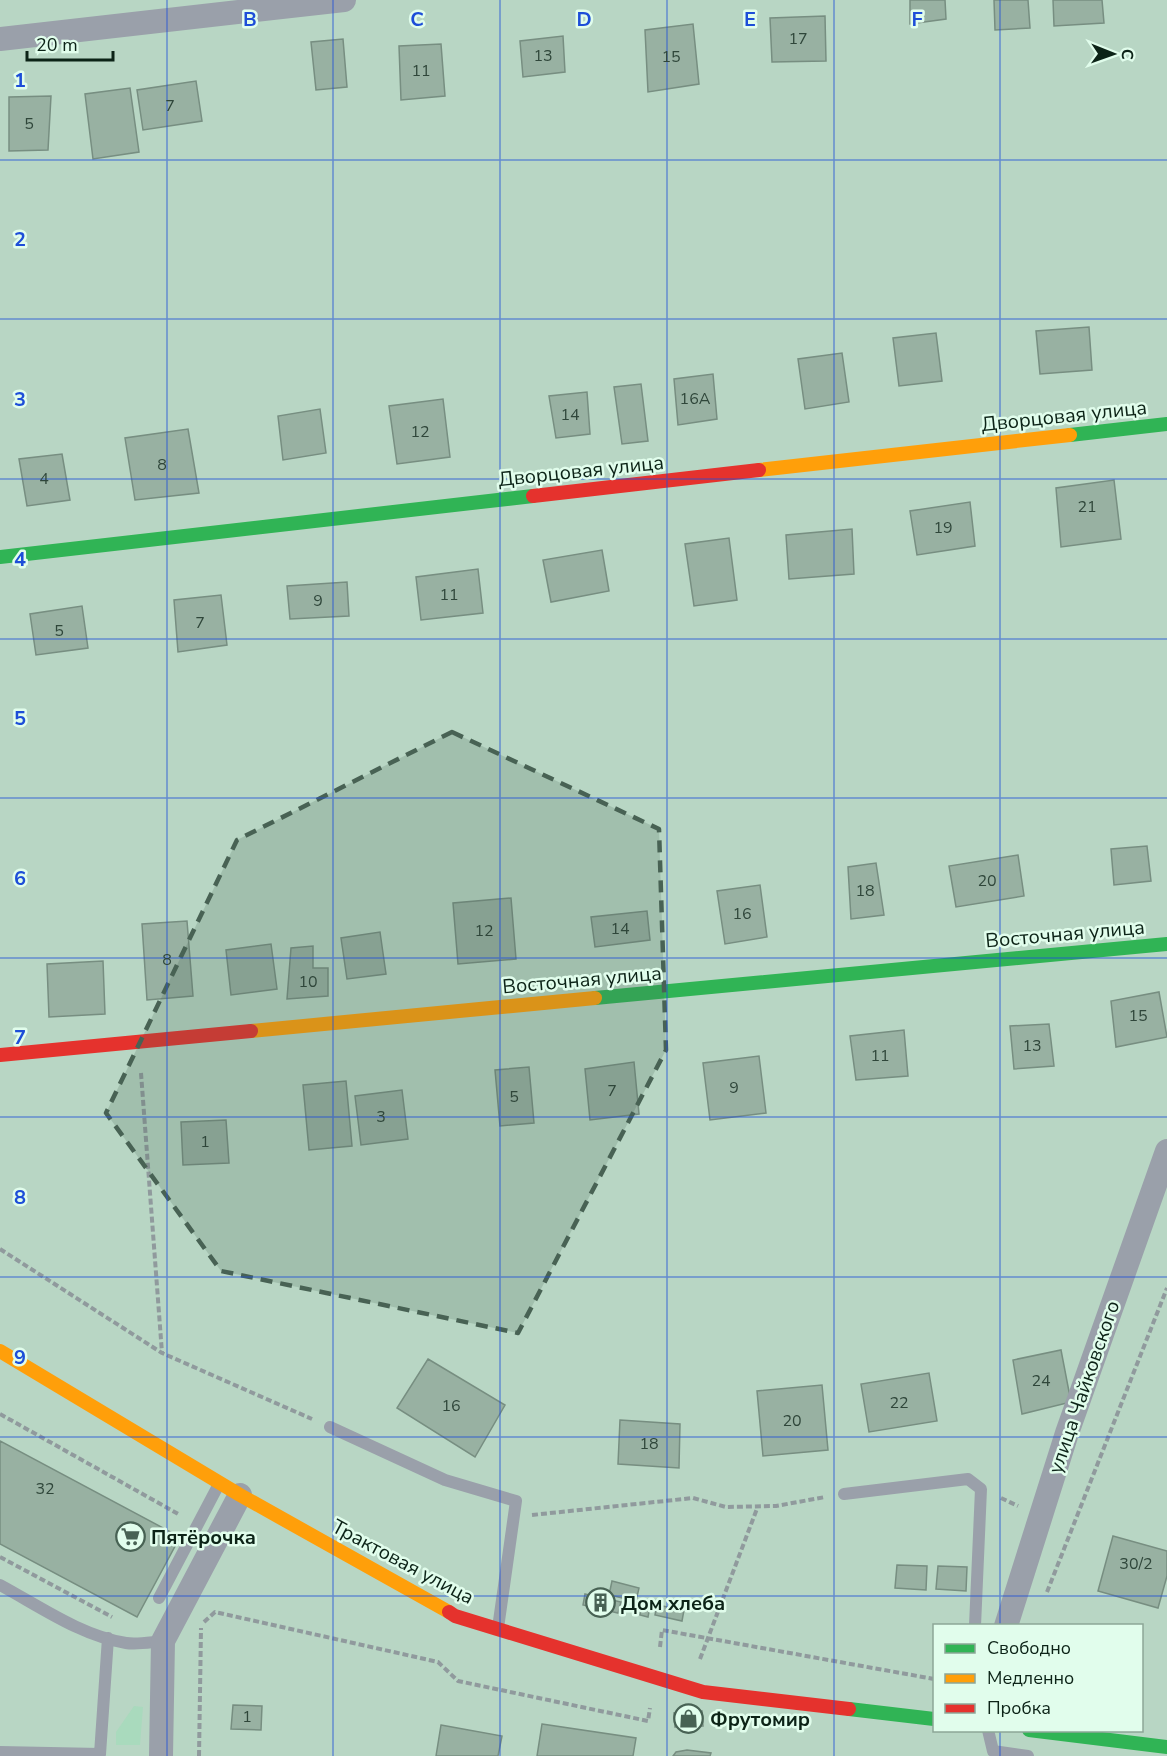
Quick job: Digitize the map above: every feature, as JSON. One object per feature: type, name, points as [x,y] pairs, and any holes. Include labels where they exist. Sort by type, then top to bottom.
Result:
[{"type":"street","points":[[0,39],[344,0]]},
{"type":"street","name":"Дворцовая улица","points":[[0,557],[1167,424]]},
{"type":"street","name":"Восточная улица","points":[[0,1055],[1167,944]]},
{"type":"street","name":"улица Чайковского","points":[[1007,1624],[1067,1433],[1167,1151]]},
{"type":"street","name":"Трактовая улица","points":[[0,1351],[240,1495],[455,1616],[703,1692],[933,1719]]},
{"type":"street","points":[[161,1756],[163,1641],[240,1495]]},
{"type":"street","points":[[1036,1732],[1160,1749]]},
{"type":"lane","points":[[330,1427],[445,1480],[516,1501],[497,1629]]},
{"type":"lane","points":[[844,1494],[968,1479],[981,1489],[975,1624]]},
{"type":"lane","points":[[159,1598],[220,1483]]},
{"type":"lane","points":[[0,1585],[81,1629],[127,1644],[163,1641]]},
{"type":"lane","points":[[0,1752],[100,1754],[108,1638]]},
{"type":"lane","points":[[988,1732],[993,1751],[1028,1756]]},
{"type":"path","points":[[139,1042],[162,1353]]},
{"type":"path","points":[[0,1249],[162,1353],[330,1427]]},
{"type":"path","points":[[1047,1593],[1167,1288]]},
{"type":"path","points":[[0,1414],[197,1525]]},
{"type":"path","points":[[981,1489],[1041,1516]]},
{"type":"path","points":[[514,1518],[693,1498],[726,1506],[776,1506],[844,1494]]},
{"type":"path","points":[[689,1688],[758,1506]]},
{"type":"path","points":[[0,1557],[113,1617]]},
{"type":"highlighted area","points":[[452,732],[659,829],[666,1050],[518,1333],[221,1271],[106,1113],[237,840]]},
{"type":"shaded area","points":[[134,1706],[143,1707],[140,1745],[116,1745],[116,1732]]},
{"type":"building","points":[[910,0],[945,0],[946,19],[910,24]]},
{"type":"building","points":[[994,0],[1028,0],[1030,28],[995,30]]},
{"type":"building","points":[[1053,0],[1102,0],[1104,23],[1054,26]]},
{"type":"building","points":[[825,16],[826,61],[772,62],[770,18]]},
{"type":"building","points":[[693,24],[699,84],[648,92],[645,30]]},
{"type":"building","points":[[563,36],[565,72],[523,77],[520,41]]},
{"type":"building","points":[[343,39],[347,87],[316,90],[311,42]]},
{"type":"building","points":[[441,44],[445,96],[401,100],[399,46]]},
{"type":"building","points":[[196,81],[202,121],[143,130],[137,90]]},
{"type":"building","points":[[130,88],[139,152],[93,159],[85,94]]},
{"type":"building","points":[[51,96],[48,150],[9,151],[9,97]]},
{"type":"building","points":[[1089,327],[1092,370],[1040,374],[1036,331]]},
{"type":"building","points":[[936,333],[942,381],[899,386],[893,338]]},
{"type":"building","points":[[842,353],[849,402],[805,409],[798,359]]},
{"type":"building","points":[[713,374],[717,419],[678,425],[674,379]]},
{"type":"building","points":[[641,384],[648,441],[622,444],[614,387]]},
{"type":"building","points":[[587,392],[590,434],[556,438],[549,396]]},
{"type":"building","points":[[443,399],[450,457],[397,464],[389,406]]},
{"type":"building","points":[[320,409],[326,453],[283,460],[278,416]]},
{"type":"building","points":[[188,429],[199,493],[135,500],[125,438]]},
{"type":"building","points":[[62,454],[70,500],[27,506],[19,459]]},
{"type":"building","points":[[1114,480],[1121,539],[1061,547],[1056,488]]},
{"type":"building","points":[[970,502],[975,546],[917,555],[910,511]]},
{"type":"building","points":[[852,529],[854,574],[789,579],[786,535]]},
{"type":"building","points":[[729,538],[737,600],[694,606],[685,544]]},
{"type":"building","points":[[602,550],[609,591],[551,602],[543,560]]},
{"type":"building","points":[[478,569],[483,613],[421,620],[416,577]]},
{"type":"building","points":[[347,582],[349,616],[290,619],[287,586]]},
{"type":"building","points":[[221,595],[227,645],[178,652],[174,600]]},
{"type":"building","points":[[82,606],[88,648],[36,655],[30,614]]},
{"type":"building","points":[[1147,846],[1151,881],[1114,885],[1111,849]]},
{"type":"building","points":[[1018,855],[1024,896],[956,907],[949,866]]},
{"type":"building","points":[[876,863],[884,915],[851,919],[848,867]]},
{"type":"building","points":[[760,885],[767,937],[725,944],[717,891]]},
{"type":"building","points":[[511,898],[516,959],[458,964],[453,903]]},
{"type":"building","points":[[647,911],[650,940],[595,947],[591,917]]},
{"type":"building","points":[[187,921],[193,996],[147,1000],[142,924]]},
{"type":"building","points":[[380,932],[386,974],[347,979],[341,938]]},
{"type":"building","points":[[271,944],[277,989],[231,995],[226,950]]},
{"type":"building","points":[[313,946],[313,968],[328,968],[328,996],[287,999],[291,948]]},
{"type":"building","points":[[103,961],[105,1014],[49,1017],[47,964]]},
{"type":"building","points":[[1159,992],[1167,1037],[1116,1047],[1111,1001]]},
{"type":"building","points":[[1049,1024],[1054,1066],[1014,1069],[1010,1026]]},
{"type":"building","points":[[904,1030],[908,1076],[856,1080],[850,1036]]},
{"type":"building","points":[[759,1056],[766,1113],[710,1120],[703,1063]]},
{"type":"building","points":[[634,1062],[639,1114],[590,1120],[585,1069]]},
{"type":"building","points":[[529,1067],[534,1123],[500,1126],[495,1070]]},
{"type":"building","points":[[346,1081],[352,1146],[309,1150],[303,1085]]},
{"type":"building","points":[[402,1090],[408,1139],[361,1145],[355,1096]]},
{"type":"building","points":[[226,1120],[229,1163],[183,1165],[181,1122]]},
{"type":"building","points":[[1061,1350],[1071,1402],[1022,1414],[1013,1360]]},
{"type":"building","points":[[428,1359],[505,1405],[475,1457],[397,1408]]},
{"type":"building","points":[[929,1373],[937,1421],[869,1432],[861,1384]]},
{"type":"building","points":[[822,1385],[828,1450],[763,1456],[757,1391]]},
{"type":"building","points":[[620,1420],[680,1424],[679,1468],[618,1464]]},
{"type":"building","points":[[0,1441],[180,1537],[137,1617],[0,1544]]},
{"type":"building","points":[[1113,1536],[1167,1551],[1167,1576],[1158,1608],[1098,1591]]},
{"type":"building","points":[[897,1565],[927,1566],[926,1590],[895,1588]]},
{"type":"building","points":[[938,1566],[967,1567],[966,1591],[936,1589]]},
{"type":"building","points":[[612,1581],[639,1588],[636,1601],[609,1595]]},
{"type":"building","name":"Дом хлеба","points":[[585,1594],[594,1596],[592,1607],[583,1605]]},
{"type":"building","name":"Дом хлеба","points":[[597,1597],[606,1599],[604,1609],[595,1608]]},
{"type":"building","points":[[612,1600],[621,1602],[618,1613],[609,1611]]},
{"type":"building","points":[[642,1604],[650,1606],[648,1617],[640,1615]]},
{"type":"building","points":[[657,1605],[684,1610],[682,1621],[655,1615]]},
{"type":"building","points":[[233,1705],[262,1706],[261,1730],[231,1729]]},
{"type":"building","name":"Фрутомир","points":[[702,1711],[703,1726],[675,1727],[674,1713]]},
{"type":"building","points":[[542,1724],[636,1738],[633,1756],[537,1756]]},
{"type":"building","points":[[441,1725],[502,1736],[498,1756],[436,1756]]},
{"type":"building","points":[[687,1750],[711,1753],[710,1756],[673,1756],[676,1752]]},
{"type":"traffic: fast","points":[[1070,435],[1167,424]]},
{"type":"traffic: fast","points":[[0,557],[533,496]]},
{"type":"traffic: fast","points":[[595,998],[1167,944]]},
{"type":"traffic: fast","points":[[849,1709],[933,1719]]},
{"type":"traffic: fast","points":[[1045,1732],[1167,1747]]},
{"type":"traffic: slow","points":[[759,470],[1070,435]]},
{"type":"traffic: slow","points":[[251,1031],[595,998]]},
{"type":"traffic: slow","points":[[0,1351],[240,1495],[449,1612]]},
{"type":"traffic: jam","points":[[533,496],[759,470]]},
{"type":"traffic: jam","points":[[0,1055],[251,1031]]},
{"type":"traffic: jam","points":[[449,1612],[455,1616],[703,1692],[849,1709]]},
{"type":"place","name":"Пятёрочка","points":[[130,1537]]},
{"type":"place","name":"Дом хлеба","points":[[600,1603]]},
{"type":"place","name":"Фрутомир","points":[[689,1719]]}]
